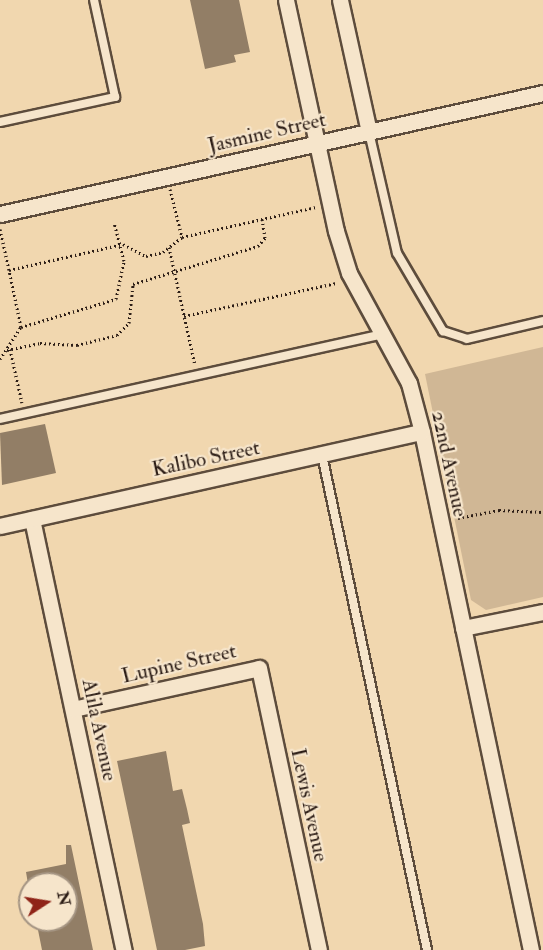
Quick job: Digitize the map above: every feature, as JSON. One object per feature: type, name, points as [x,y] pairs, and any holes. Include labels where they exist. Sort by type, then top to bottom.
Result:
[{"type":"street","name":"22nd Avenue","points":[[286,0],[317,144],[349,273],[384,333],[409,383],[422,432],[531,950]]},
{"type":"street","points":[[340,0],[369,132]]},
{"type":"street","name":"Jasmine Street","points":[[0,214],[543,93]]},
{"type":"street","name":"Kalibo Street","points":[[0,526],[422,432]]},
{"type":"street","name":"Alila Avenue","points":[[32,519],[124,950]]},
{"type":"street","points":[[463,628],[543,612]]},
{"type":"street","name":"Lupine Street","points":[[73,709],[259,668]]},
{"type":"street","name":"Lewis Avenue","points":[[259,668],[319,950]]},
{"type":"lane","points":[[0,123],[115,97],[94,0]]},
{"type":"lane","points":[[369,132],[397,253],[443,331],[467,339],[543,321]]},
{"type":"lane","points":[[0,419],[384,333]]},
{"type":"lane","points":[[322,454],[428,950]]},
{"type":"path","points":[[169,184],[182,237]]},
{"type":"path","points":[[9,270],[123,244],[146,256],[169,247],[182,237],[316,207]]},
{"type":"path","points":[[9,350],[40,343],[77,345],[117,335],[129,323],[128,295],[138,280],[258,246],[265,238],[262,219]]},
{"type":"path","points":[[21,327],[110,302],[121,292],[123,244],[114,222]]},
{"type":"path","points":[[0,229],[21,327],[9,350],[0,359]]},
{"type":"path","points":[[169,247],[197,375]]},
{"type":"path","points":[[184,316],[339,282]]},
{"type":"path","points":[[121,292],[128,295]]},
{"type":"path","points":[[9,350],[25,414]]},
{"type":"path","points":[[458,518],[499,510],[543,512]]},
{"type":"shaded area","points":[[543,347],[543,597],[486,610],[471,600],[425,374]]},
{"type":"building","points":[[190,0],[239,0],[250,52],[234,55],[236,62],[205,69]]},
{"type":"building","points":[[45,424],[56,473],[2,485],[0,433]]},
{"type":"building","points":[[166,751],[173,791],[182,789],[190,823],[182,825],[203,924],[205,946],[185,950],[157,950],[117,761]]},
{"type":"building","points":[[66,845],[71,845],[77,872],[26,872],[66,864]]},
{"type":"building","points":[[78,878],[93,950],[42,950],[38,932],[78,932]]}]
